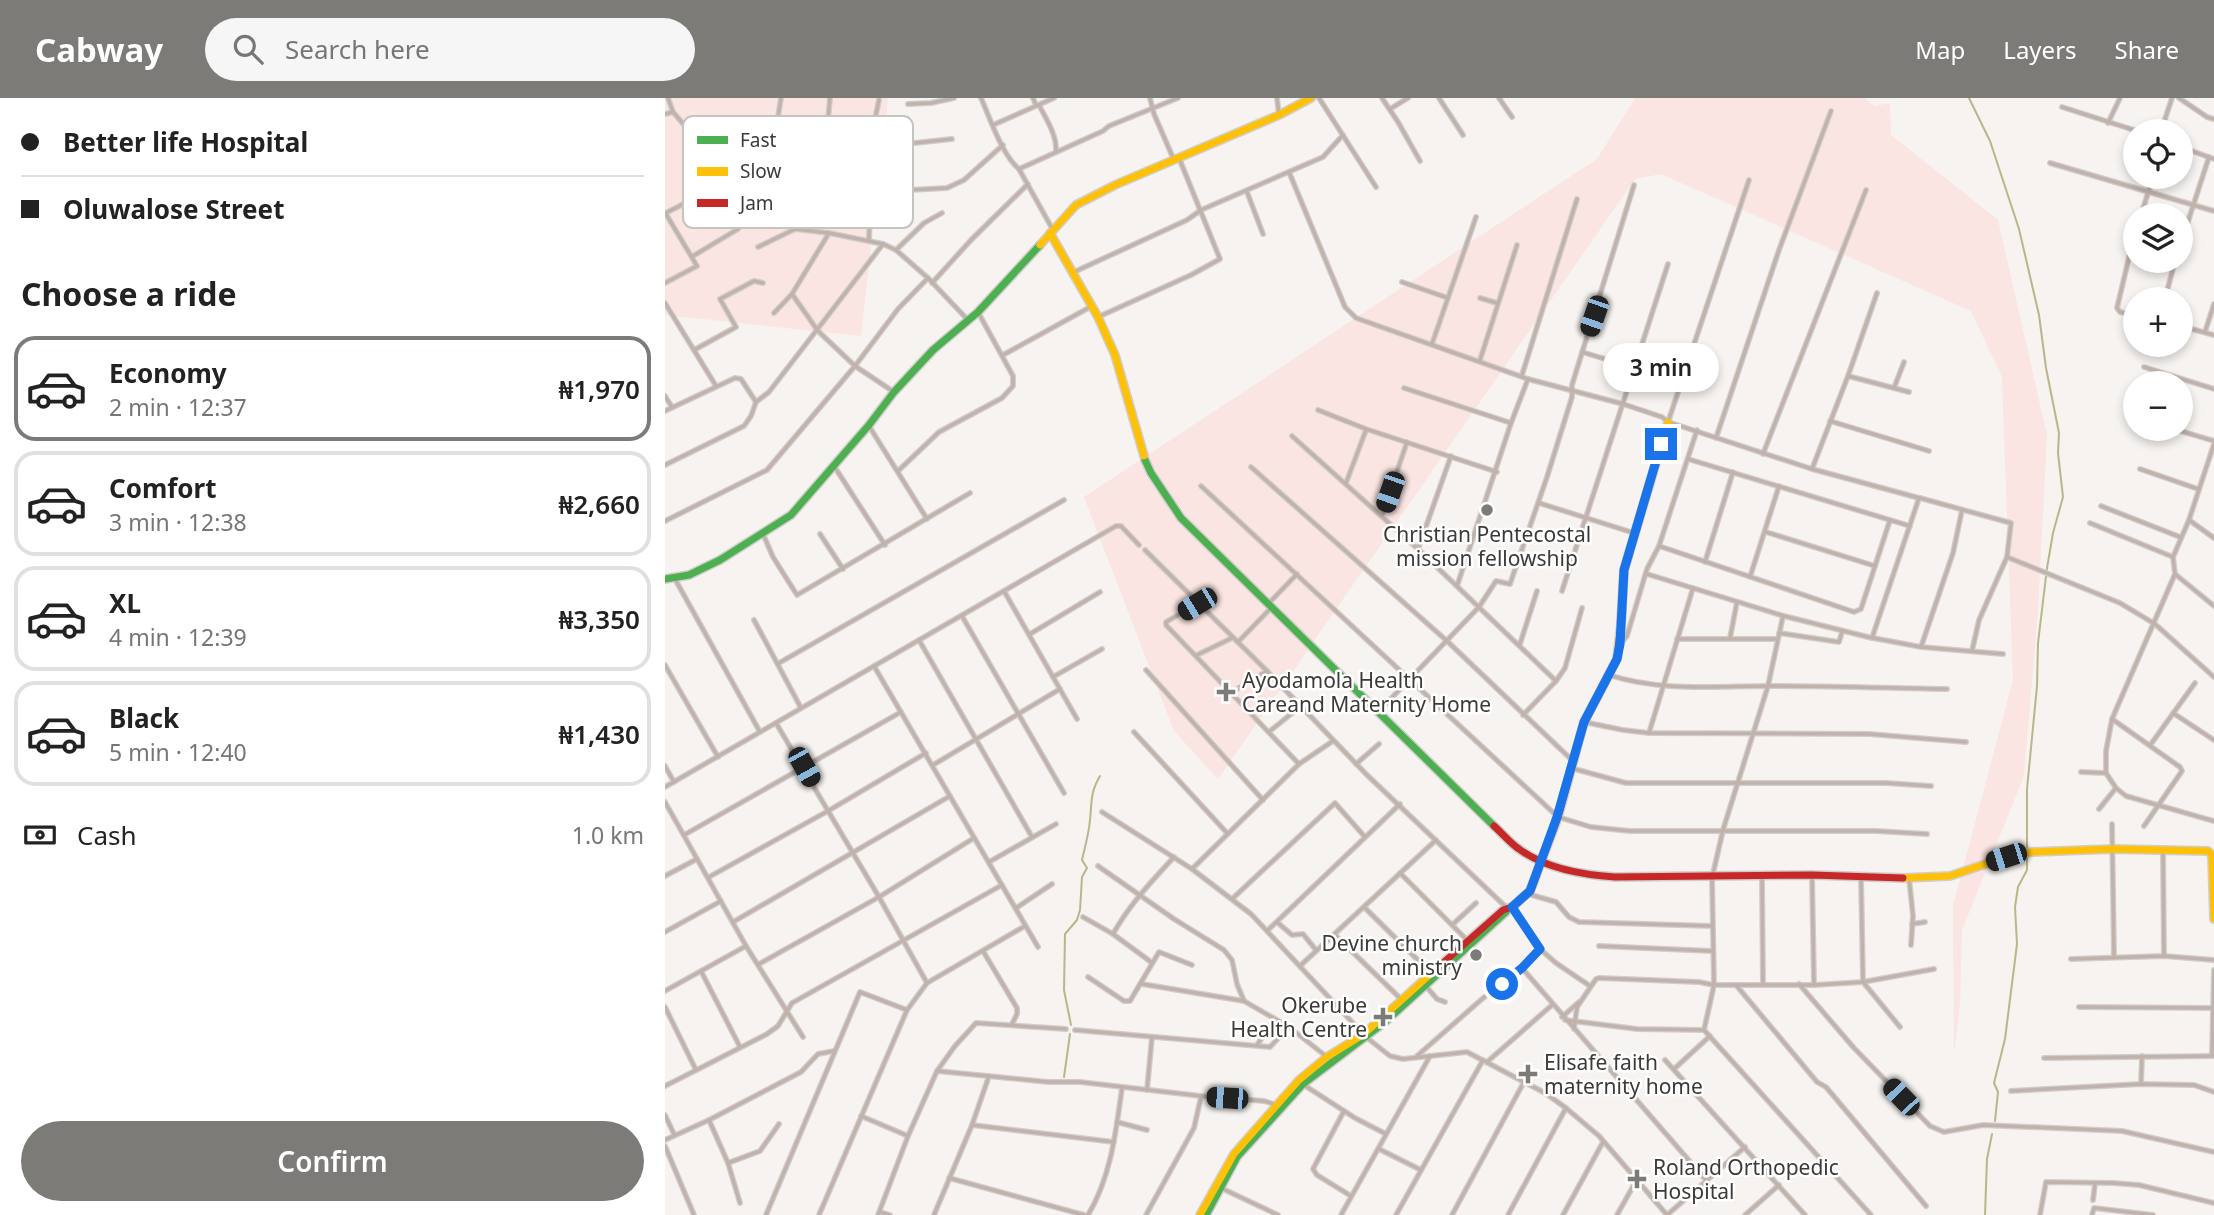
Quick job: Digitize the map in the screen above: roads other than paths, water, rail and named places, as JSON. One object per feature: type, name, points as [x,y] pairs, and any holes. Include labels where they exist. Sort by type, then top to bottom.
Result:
[{"type":"street","points":[[668,98],[673,112],[683,124]]},
{"type":"street","points":[[778,116],[781,98]]},
{"type":"street","points":[[828,116],[830,98]]},
{"type":"street","points":[[908,104],[954,98]]},
{"type":"street","points":[[981,98],[1003,145],[1028,184],[1098,317],[1115,355],[1150,473],[1181,518],[1518,849],[1541,862],[1586,876],[1712,878],[1812,875],[1909,878],[1950,876],[2006,857],[2032,852],[2113,849],[2212,852],[2214,919]]},
{"type":"street","points":[[1033,98],[1052,131],[1057,144],[1056,151]]},
{"type":"street","points":[[993,125],[1054,98]]},
{"type":"street","points":[[1098,317],[1218,261],[1220,257],[1154,114],[1150,98]]},
{"type":"street","points":[[1019,169],[1178,98]]},
{"type":"street","points":[[1276,98],[1279,115]]},
{"type":"street","points":[[665,579],[675,579],[700,570],[764,534],[791,515],[869,425],[894,391],[933,350],[978,312],[1076,205],[1279,115],[1311,98]]},
{"type":"street","points":[[1319,98],[1377,187]]},
{"type":"street","points":[[1382,98],[1420,161]]},
{"type":"street","points":[[1390,109],[1408,98]]},
{"type":"street","points":[[1439,98],[1463,135]]},
{"type":"street","points":[[1499,98],[1512,117]]},
{"type":"street","points":[[2108,123],[2120,98]]},
{"type":"street","points":[[2165,119],[2172,98]]},
{"type":"street","points":[[2179,98],[2214,119]]},
{"type":"street","points":[[876,116],[879,100]]},
{"type":"street","points":[[2062,107],[2123,127]]},
{"type":"street","points":[[1716,438],[1779,250],[1831,111]]},
{"type":"street","points":[[665,114],[673,112]]},
{"type":"street","points":[[1074,272],[1125,250],[1201,211],[1323,157],[1343,135]]},
{"type":"street","points":[[913,143],[952,139]]},
{"type":"street","points":[[913,190],[947,188],[964,180],[1003,145]]},
{"type":"street","points":[[2193,151],[2211,158],[2193,206],[2214,211]]},
{"type":"street","points":[[2050,163],[2184,203]]},
{"type":"street","points":[[1289,172],[1349,313],[1369,323],[1528,379],[1623,404],[1763,454],[2011,523],[2007,557],[1979,620],[1972,651]]},
{"type":"street","points":[[1206,1215],[1237,1157],[1303,1084],[1365,1036],[1527,894],[1557,817],[1584,722],[1617,659],[1622,582],[1634,533],[1749,180]]},
{"type":"street","points":[[932,283],[1028,184]]},
{"type":"street","points":[[1379,711],[1479,607],[1496,581],[1510,584],[1539,503],[1572,397],[1582,352],[1634,186]]},
{"type":"street","points":[[1763,454],[1866,190]]},
{"type":"street","points":[[2145,203],[2149,191]]},
{"type":"street","points":[[1247,192],[1263,234]]},
{"type":"street","points":[[1522,375],[1577,199]]},
{"type":"street","points":[[665,283],[697,266],[665,212],[683,203]]},
{"type":"street","points":[[896,250],[924,223],[942,213]]},
{"type":"street","points":[[1432,344],[1476,217]]},
{"type":"street","points":[[869,228],[869,240]]},
{"type":"street","points":[[693,256],[738,229]]},
{"type":"street","points":[[758,247],[795,229],[883,244],[896,250],[928,278],[967,319]]},
{"type":"street","points":[[774,313],[792,294],[829,233]]},
{"type":"street","points":[[665,465],[744,426],[756,402],[769,392],[883,244]]},
{"type":"street","points":[[1480,360],[1517,245]]},
{"type":"street","points":[[1562,591],[1668,264]]},
{"type":"street","points":[[2123,313],[2117,308],[2125,273]]},
{"type":"street","points":[[665,521],[763,473],[855,366],[898,309],[928,278]]},
{"type":"street","points":[[694,351],[736,327],[719,299],[754,281],[763,283]]},
{"type":"street","points":[[1402,282],[1448,299]]},
{"type":"street","points":[[1812,469],[1849,376],[1877,293]]},
{"type":"street","points":[[792,294],[818,331],[855,366],[894,391]]},
{"type":"street","points":[[1481,298],[1497,303]]},
{"type":"street","points":[[665,303],[716,386]]},
{"type":"street","points":[[2205,332],[2214,304]]},
{"type":"street","points":[[1003,355],[1092,306]]},
{"type":"street","points":[[898,471],[939,432],[1010,391],[1014,382],[1013,376],[978,312]]},
{"type":"street","points":[[2193,329],[2214,335]]},
{"type":"street","points":[[1582,352],[1635,368]]},
{"type":"street","points":[[1894,388],[1904,362]]},
{"type":"street","points":[[2144,368],[2214,390]]},
{"type":"street","points":[[1849,376],[1909,392]]},
{"type":"street","points":[[665,411],[738,378],[756,402]]},
{"type":"street","points":[[1457,586],[1528,379]]},
{"type":"street","points":[[1404,388],[1511,423]]},
{"type":"street","points":[[665,396],[672,407]]},
{"type":"street","points":[[1318,410],[1366,429],[1497,472]]},
{"type":"street","points":[[1830,421],[1929,451]]},
{"type":"street","points":[[869,425],[927,519]]},
{"type":"street","points":[[1346,483],[1366,429]]},
{"type":"street","points":[[1620,644],[1627,636],[1697,430]]},
{"type":"street","points":[[2193,435],[2214,442],[2189,520],[2173,557],[2175,574],[2112,719],[2106,751],[2106,773],[2116,788],[2126,796],[2214,821]]},
{"type":"street","points":[[1292,436],[1418,549],[1556,681]]},
{"type":"street","points":[[1382,517],[1407,442]]},
{"type":"street","points":[[1418,549],[1451,456]]},
{"type":"street","points":[[1688,459],[1910,526]]},
{"type":"street","points":[[834,466],[885,545]]},
{"type":"street","points":[[1251,467],[1447,641],[1572,765],[1626,783],[1886,782],[1931,786]]},
{"type":"street","points":[[2140,469],[2199,489]]},
{"type":"street","points":[[1705,562],[1733,472]]},
{"type":"street","points":[[1201,486],[1557,817],[1591,827],[1630,831],[1876,831],[1927,834]]},
{"type":"street","points":[[1750,577],[1779,486]]},
{"type":"street","points":[[764,534],[773,557],[797,596],[971,493]]},
{"type":"street","points":[[1872,638],[1919,498]]},
{"type":"street","points":[[779,663],[1064,499]]},
{"type":"street","points":[[1539,503],[1634,533]]},
{"type":"street","points":[[2101,506],[2180,537]]},
{"type":"street","points":[[1921,646],[1953,553],[1962,510]]},
{"type":"street","points":[[1659,547],[1854,612],[1861,609],[1890,520]]},
{"type":"street","points":[[2189,520],[2214,538]]},
{"type":"street","points":[[2090,523],[2173,557]]},
{"type":"street","points":[[665,787],[1116,526],[1121,526],[1139,545]]},
{"type":"street","points":[[1766,532],[1875,566]]},
{"type":"street","points":[[820,534],[843,569]]},
{"type":"street","points":[[1145,550],[1356,764],[1510,908],[1540,949],[1590,986]]},
{"type":"street","points":[[2007,557],[2120,603],[2155,624],[2214,677]]},
{"type":"street","points":[[1238,642],[1297,574]]},
{"type":"street","points":[[1647,574],[1842,632],[1921,646],[2003,654]]},
{"type":"street","points":[[2175,574],[2214,606]]},
{"type":"street","points":[[675,579],[760,732]]},
{"type":"street","points":[[1649,733],[1693,588]]},
{"type":"street","points":[[1003,590],[1077,719]]},
{"type":"street","points":[[1520,644],[1537,591]]},
{"type":"street","points":[[1030,634],[1100,592]]},
{"type":"street","points":[[1730,638],[1737,602]]},
{"type":"street","points":[[1197,604],[1166,624],[1299,764]]},
{"type":"street","points":[[1523,715],[1565,668],[1582,608]]},
{"type":"street","points":[[962,616],[1064,793]]},
{"type":"street","points":[[1704,1030],[1714,985],[1712,878],[1723,830],[1740,783],[1768,686],[1783,616]]},
{"type":"street","points":[[754,620],[801,708]]},
{"type":"street","points":[[1779,633],[1839,642],[1842,632]]},
{"type":"street","points":[[1197,655],[1232,638]]},
{"type":"street","points":[[1677,639],[1777,639]]},
{"type":"street","points":[[919,640],[1032,837]]},
{"type":"street","points":[[1053,677],[1102,649]]},
{"type":"street","points":[[665,665],[718,757]]},
{"type":"street","points":[[874,666],[1038,947]]},
{"type":"street","points":[[1146,670],[1263,800]]},
{"type":"street","points":[[1231,692],[1267,671]]},
{"type":"street","points":[[1607,674],[1631,682],[1663,687],[1947,689]]},
{"type":"street","points":[[2151,745],[2195,684]]},
{"type":"street","points":[[933,765],[1061,689]]},
{"type":"street","points":[[1269,731],[1301,706]]},
{"type":"street","points":[[684,835],[901,712]]},
{"type":"street","points":[[2173,713],[2214,740]]},
{"type":"street","points":[[2112,719],[2151,745],[2182,771],[2144,826]]},
{"type":"street","points":[[1584,722],[1649,733],[1869,734],[1966,742]]},
{"type":"street","points":[[776,723],[854,853],[927,983]]},
{"type":"street","points":[[1134,732],[1227,833]]},
{"type":"street","points":[[1192,869],[1299,764],[1333,741]]},
{"type":"street","points":[[1356,764],[1379,744]]},
{"type":"street","points":[[708,877],[926,753]]},
{"type":"street","points":[[665,766],[674,782]]},
{"type":"street","points":[[2081,772],[2106,773]]},
{"type":"street","points":[[2099,809],[2116,788]]},
{"type":"street","points":[[733,922],[950,796]]},
{"type":"street","points":[[665,802],[746,946],[803,1037]]},
{"type":"street","points":[[1232,899],[1335,803],[1365,836]]},
{"type":"street","points":[[1268,930],[1400,804]]},
{"type":"street","points":[[1102,812],[1192,869],[1232,899],[1268,930],[1365,1036],[1390,1056],[1403,1059],[1460,1052],[1485,1061],[1524,1082],[1566,1108],[1603,1142],[1667,1215],[1745,1147]]},
{"type":"street","points":[[989,862],[1056,824]]},
{"type":"street","points":[[2112,824],[2114,956]]},
{"type":"street","points":[[759,964],[879,897],[974,838]]},
{"type":"street","points":[[1301,965],[1436,840]]},
{"type":"street","points":[[2163,850],[2164,956]]},
{"type":"street","points":[[1113,934],[1139,895],[1174,857]]},
{"type":"street","points":[[665,876],[697,859]]},
{"type":"street","points":[[1098,866],[1224,950],[1232,960],[1244,1001]]},
{"type":"street","points":[[1400,873],[1468,941]]},
{"type":"street","points":[[1812,875],[1814,985]]},
{"type":"street","points":[[1762,877],[1763,984]]},
{"type":"street","points":[[1861,877],[1863,982],[1900,1027]]},
{"type":"street","points":[[1909,878],[1913,916],[1911,944]]},
{"type":"street","points":[[1016,908],[1052,884]]},
{"type":"street","points":[[778,1026],[792,1003],[1002,885]]},
{"type":"street","points":[[1527,894],[1556,902],[1569,917],[1579,922],[1712,926]]},
{"type":"street","points":[[665,932],[721,901]]},
{"type":"street","points":[[1452,925],[1476,902]]},
{"type":"street","points":[[1364,907],[1432,974]]},
{"type":"street","points":[[1201,1215],[1234,1154],[1299,1080],[1327,1057],[1365,1036],[1503,910],[1510,908]]},
{"type":"street","points":[[1083,917],[1113,934],[1151,962]]},
{"type":"street","points":[[1277,922],[1292,935],[1303,934],[1316,950]]},
{"type":"street","points":[[1912,924],[1925,922]]},
{"type":"street","points":[[819,1215],[907,1010],[927,983],[1025,926]]},
{"type":"street","points":[[1335,934],[1403,1000]]},
{"type":"street","points":[[665,991],[746,946]]},
{"type":"street","points":[[1599,946],[1712,951]]},
{"type":"street","points":[[1416,1058],[1482,999],[1522,968],[1540,949]]},
{"type":"street","points":[[983,951],[1017,1008],[1012,1024]]},
{"type":"street","points":[[1088,976],[1124,1001],[1132,1001],[1151,962],[1159,952],[1192,965]]},
{"type":"street","points":[[2071,959],[2164,956],[2214,960]]},
{"type":"street","points":[[1522,968],[1706,1181]]},
{"type":"street","points":[[1563,1018],[1599,978],[1714,985],[1814,985],[1863,982],[1934,969]]},
{"type":"street","points":[[2044,1058],[2213,1056],[2214,970]]},
{"type":"street","points":[[701,971],[740,1047]]},
{"type":"street","points":[[1142,984],[1244,1001],[1289,1027],[1327,1057]]},
{"type":"street","points":[[1424,984],[1437,999],[1445,1002]]},
{"type":"street","points":[[1799,984],[1879,1074],[1937,1130],[1944,1132],[1983,1125],[2122,1130],[2214,1152]]},
{"type":"street","points":[[1736,985],[1764,1021],[1817,1082],[1826,1087],[1926,1206]]},
{"type":"street","points":[[766,1215],[860,992],[907,1010]]},
{"type":"street","points":[[1574,1029],[1580,1001]]},
{"type":"street","points":[[1396,1215],[1485,1061],[1552,1005]]},
{"type":"street","points":[[665,1007],[696,1070]]},
{"type":"street","points":[[2080,1007],[2213,1008]]},
{"type":"street","points":[[1563,1018],[1637,1029],[1704,1030],[1871,1215]]},
{"type":"street","points":[[1257,1045],[1275,1019]]},
{"type":"street","points":[[665,1086],[778,1026],[793,1021]]},
{"type":"street","points":[[890,1215],[879,1214],[908,1136],[937,1071],[978,1021],[1066,1029]]},
{"type":"street","points":[[1075,1030],[1272,1047],[1289,1027]]},
{"type":"street","points":[[1674,1069],[1710,1036]]},
{"type":"street","points":[[1147,1090],[1151,1037]]},
{"type":"street","points":[[665,1140],[801,1072],[818,1054],[834,1051]]},
{"type":"street","points":[[1341,1215],[1430,1056]]},
{"type":"street","points":[[2141,1084],[2142,1056]]},
{"type":"street","points":[[1665,1060],[1805,1215]]},
{"type":"street","points":[[937,1071],[1048,1083],[1080,1082],[1264,1101],[1277,1105]]},
{"type":"street","points":[[934,1215],[972,1125],[989,1076]]},
{"type":"street","points":[[1452,1215],[1524,1082]]},
{"type":"street","points":[[1303,1084],[1343,1111],[1386,1134]]},
{"type":"street","points":[[2011,1091],[2141,1084],[2194,1085],[2214,1093]]},
{"type":"street","points":[[949,1178],[1086,1215],[1100,1193],[1114,1142],[1122,1088]]},
{"type":"street","points":[[1146,1215],[1194,1128],[1201,1096]]},
{"type":"street","points":[[1508,1215],[1566,1108]]},
{"type":"street","points":[[1343,1111],[1313,1169],[1317,1175],[1352,1196]]},
{"type":"street","points":[[665,1115],[674,1134]]},
{"type":"street","points":[[861,1116],[908,1136]]},
{"type":"street","points":[[709,1120],[728,1163],[740,1203]]},
{"type":"street","points":[[1117,1122],[1147,1130]]},
{"type":"street","points":[[728,1163],[760,1151],[779,1125]]},
{"type":"street","points":[[972,1125],[1114,1142]]},
{"type":"street","points":[[1563,1215],[1603,1142]]},
{"type":"street","points":[[665,1146],[694,1215]]},
{"type":"street","points":[[1378,1149],[1421,1170]]},
{"type":"street","points":[[1617,1215],[1636,1181]]},
{"type":"street","points":[[2040,1215],[2046,1182],[2147,1186],[2214,1203]]},
{"type":"street","points":[[2093,1200],[2095,1184]]},
{"type":"street","points":[[1745,1215],[1779,1185]]},
{"type":"street","points":[[1221,1188],[1278,1215]]},
{"type":"street","points":[[2092,1215],[2094,1208],[2153,1215]]},
{"type":"waterway","points":[[1969,98],[1990,141],[2019,229],[2039,315],[2059,433],[2058,453],[2063,497],[2047,568],[2038,643],[2037,686],[2027,789],[2027,870],[2018,887],[2015,907],[2017,944],[2005,1039],[1994,1083],[1998,1092],[1995,1121]]},
{"type":"waterway","points":[[1071,1025],[1064,990],[1065,934],[1077,920],[1080,910],[1082,877],[1087,868],[1082,860],[1089,830],[1093,792],[1100,776]]},
{"type":"waterway","points":[[1064,1077],[1070,1034]]},
{"type":"waterway","points":[[1985,1215],[1987,1159],[1992,1134]]},
{"type":"place","name":"Christian Pentecostal mission fellowship","points":[[1487,510]]},
{"type":"place","name":"Ayodamola Health Careand Maternity Home","points":[[1226,692]]},
{"type":"place","name":"Devine church ministry","points":[[1476,955]]},
{"type":"place","name":"Okerube Health Centre","points":[[1383,1017]]},
{"type":"place","name":"Elisafe faith maternity home","points":[[1528,1074]]},
{"type":"place","name":"Roland Orthopedic Hospital","points":[[1637,1179]]}]
